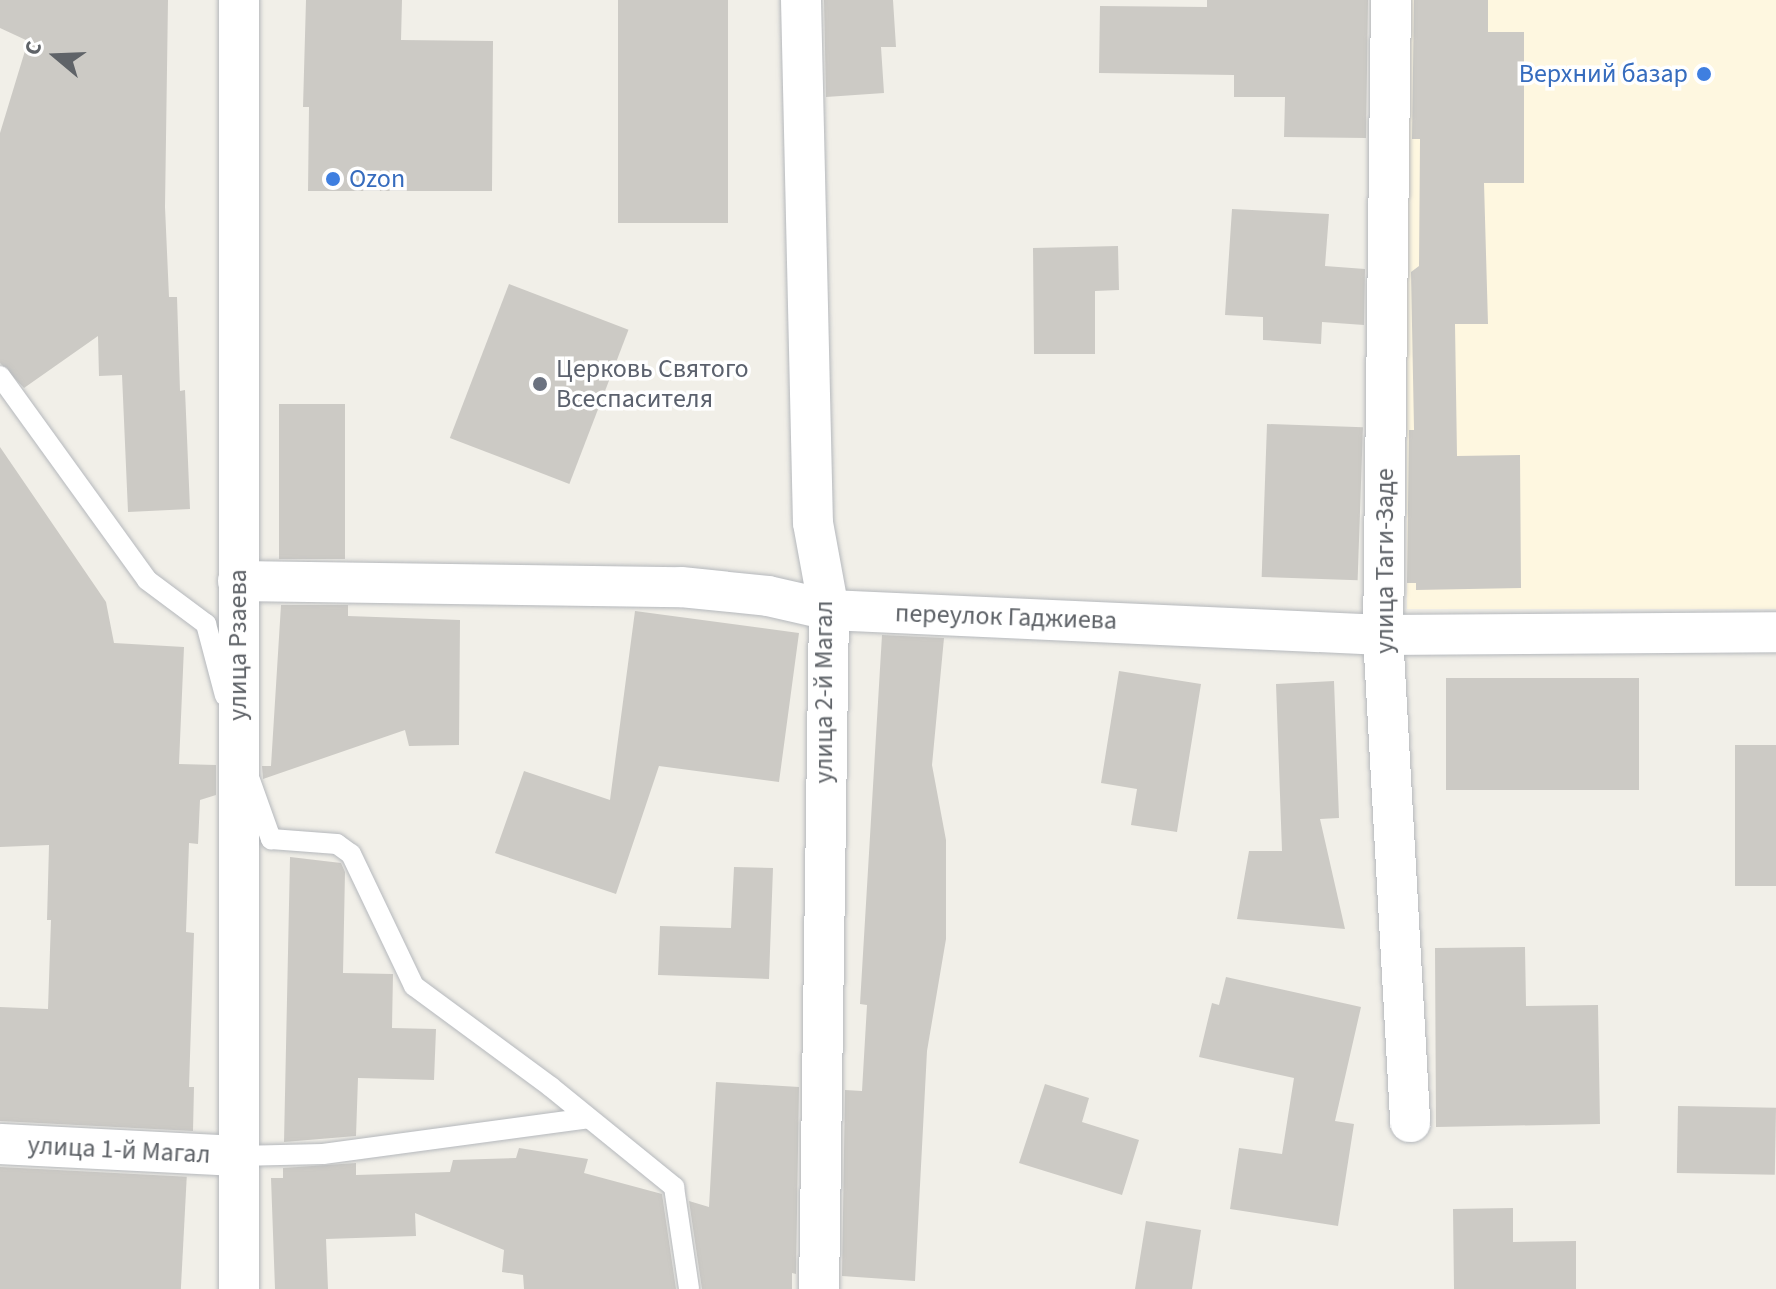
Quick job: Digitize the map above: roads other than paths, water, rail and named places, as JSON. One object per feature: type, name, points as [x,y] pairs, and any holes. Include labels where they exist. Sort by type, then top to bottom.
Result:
[{"type":"street","name":"улица Рзаева","points":[[239,0],[239,1289]]},
{"type":"street","name":"улица 2-й Магал","points":[[801,0],[813,523],[829,610],[819,1289]]},
{"type":"street","name":"улица Таги-Заде","points":[[1391,0],[1383,635],[1410,1122]]},
{"type":"street","name":"переулок Гаджиева","points":[[238,581],[681,587],[768,596],[829,610],[1383,635],[1776,632]]},
{"type":"street","name":"улица 1-й Магал","points":[[0,1144],[238,1156]]},
{"type":"lane","points":[[0,376],[147,580],[206,624],[238,745],[271,839],[337,844],[351,854],[414,986],[674,1187],[689,1289]]},
{"type":"lane","points":[[238,1156],[323,1154],[588,1118]]},
{"type":"place","name":"Верхний базар","points":[[1704,74]]},
{"type":"place","name":"Ozon","points":[[333,179]]},
{"type":"place","name":"Церковь Святого Всеспасителя","points":[[540,384]]}]
